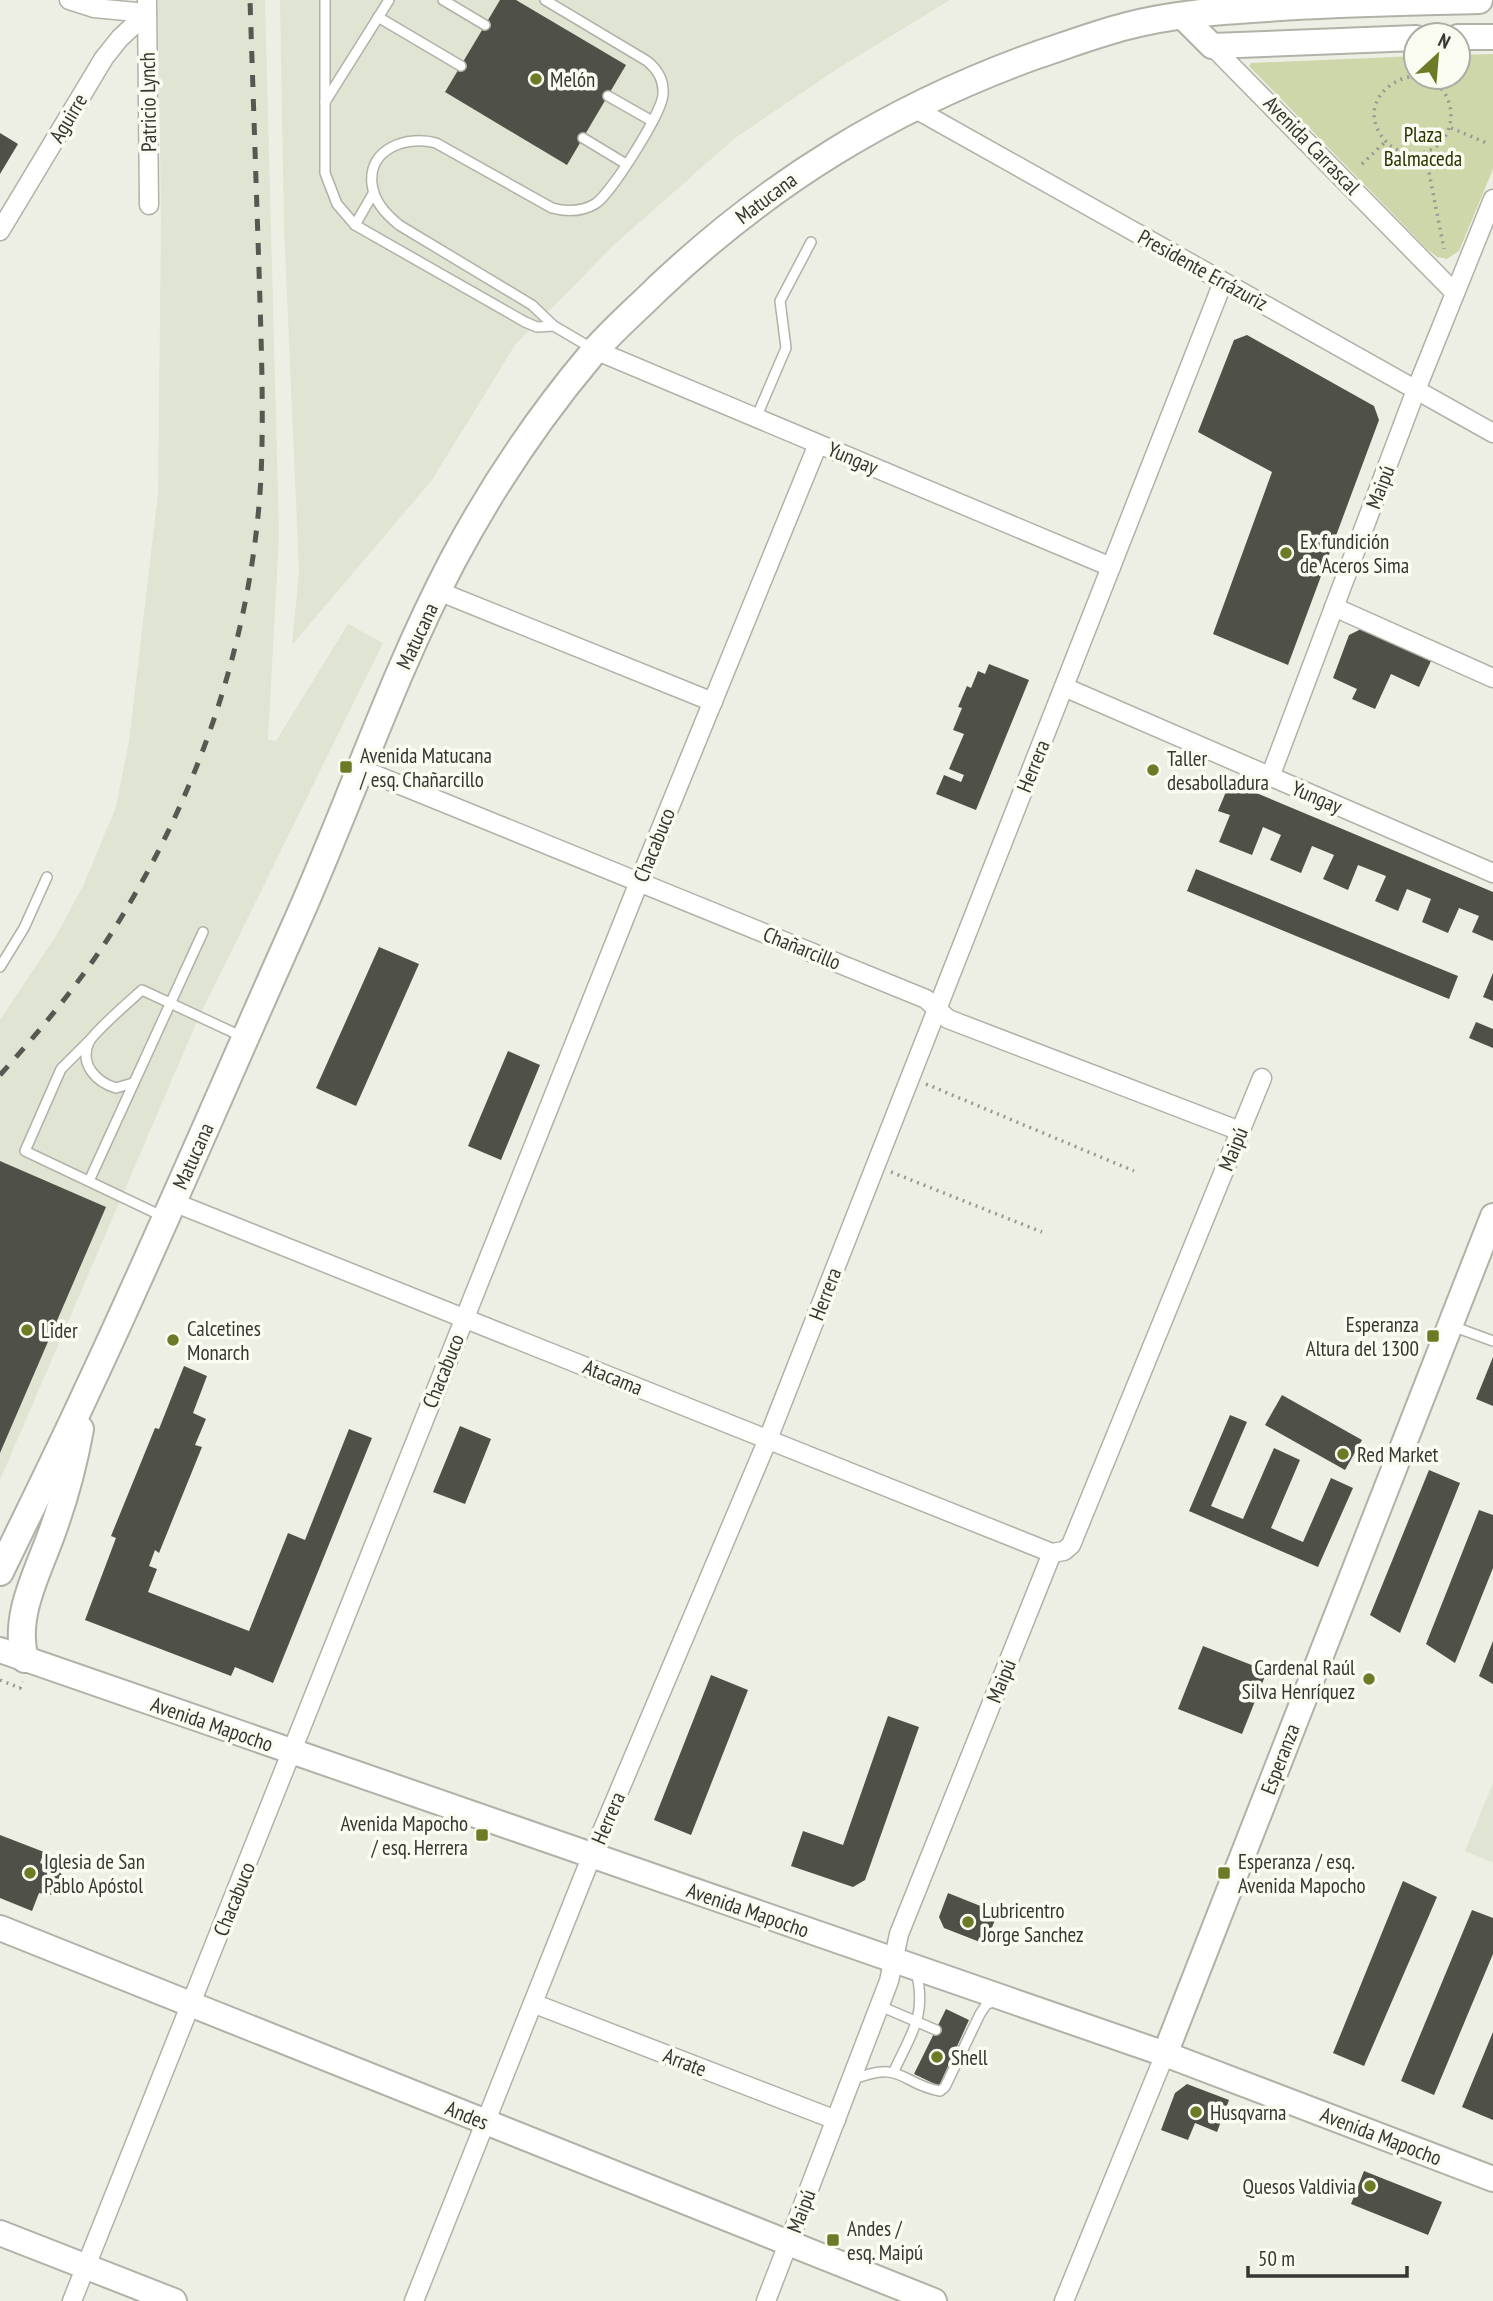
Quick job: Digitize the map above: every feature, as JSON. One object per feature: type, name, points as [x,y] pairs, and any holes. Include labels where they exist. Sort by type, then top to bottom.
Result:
[{"type":"main road","name":"Matucana","points":[[0,1572],[170,1210],[302,911],[399,675],[438,591],[506,471],[558,396],[595,350],[698,252],[788,180],[844,144],[912,107],[1010,65],[1174,7],[1224,10],[1479,0]]},
{"type":"main road","name":"Avenida Carrascal","points":[[1174,7],[1212,46]]},
{"type":"main road","points":[[1472,37],[1493,37]]},
{"type":"main road","points":[[1212,46],[1402,39]]},
{"type":"main road","name":"Esperanza","points":[[1165,2054],[1493,1216]]},
{"type":"main road","points":[[0,1670],[24,1660],[21,1636],[26,1604],[68,1486],[86,1393]]},
{"type":"main road","name":"Avenida Mapocho","points":[[0,1650],[1165,2054],[1493,2179]]},
{"type":"main road","name":"Andes","points":[[0,1928],[934,2301]]},
{"type":"main road","points":[[0,2233],[174,2301]]},
{"type":"street","points":[[69,0],[94,8],[147,7]]},
{"type":"street","name":"Patricio Lynch","points":[[147,7],[149,205]]},
{"type":"street","name":"Aguirre","points":[[0,231],[104,58],[147,7]]},
{"type":"street","name":"Avenida Carrascal","points":[[1212,46],[1455,293]]},
{"type":"street","name":"Presidente Errázuriz","points":[[912,107],[1493,433]]},
{"type":"street","name":"Maipú","points":[[1270,777],[1416,390],[1493,198]]},
{"type":"street","name":"Herrera","points":[[414,2301],[592,1856],[768,1439],[1223,282]]},
{"type":"street","name":"Yungay","points":[[595,350],[1111,567]]},
{"type":"street","name":"Chacabuco","points":[[72,2301],[639,882],[818,444]]},
{"type":"street","points":[[438,591],[713,702]]},
{"type":"street","points":[[1334,607],[1493,678]]},
{"type":"street","name":"Yungay","points":[[1064,687],[1493,873]]},
{"type":"street","name":"Chañarcillo","points":[[360,769],[926,999],[948,1019],[1240,1130]]},
{"type":"street","name":"Maipú","points":[[766,2301],[889,1981],[905,1964],[899,1934],[1052,1553],[1064,1551],[1071,1545],[1262,1079]]},
{"type":"street","name":"Atacama","points":[[170,1210],[464,1318],[1052,1553]]},
{"type":"street","name":"Arrate","points":[[535,2004],[836,2120]]},
{"type":"street","name":"Esperanza","points":[[1064,2301],[1165,2054]]},
{"type":"lane","points":[[325,0],[324,173],[337,204],[355,225],[525,322],[537,327],[554,326]]},
{"type":"lane","points":[[325,102],[389,0]]},
{"type":"lane","points":[[443,0],[485,25]]},
{"type":"lane","points":[[545,0],[647,61],[659,75],[664,92],[659,108],[609,192],[584,209],[563,211],[542,203],[436,143],[416,139],[395,145],[381,156],[372,176],[374,192],[382,209],[398,225],[533,305],[554,326],[595,350]]},
{"type":"lane","points":[[378,17],[461,66]]},
{"type":"lane","points":[[608,96],[652,121]]},
{"type":"lane","points":[[583,138],[626,164]]},
{"type":"lane","points":[[355,225],[374,192]]},
{"type":"lane","points":[[756,418],[786,348],[780,300],[811,242]]},
{"type":"lane","points":[[0,967],[24,928],[47,877]]},
{"type":"lane","points":[[89,1181],[203,932]]},
{"type":"lane","points":[[170,1210],[89,1181],[25,1151],[61,1069],[142,990],[244,1038]]},
{"type":"lane","points":[[90,1040],[88,1066],[96,1079],[116,1088],[133,1083]]},
{"type":"lane","points":[[1450,1325],[1493,1341]]},
{"type":"lane","points":[[894,2071],[921,2008],[921,1992],[905,1964]]},
{"type":"lane","points":[[851,2081],[879,2072],[894,2071],[940,2091],[945,2087],[963,2041],[986,2005],[1003,1998]]},
{"type":"lane","points":[[880,2006],[936,2030]]},
{"type":"path","points":[[1402,78],[1392,82],[1382,91],[1376,102],[1374,116],[1377,129],[1385,142],[1403,152],[1425,152],[1436,147],[1445,138],[1451,128],[1451,105],[1444,91]]},
{"type":"path","points":[[1451,128],[1489,144]]},
{"type":"path","points":[[1362,164],[1385,142]]},
{"type":"path","points":[[1425,152],[1444,249]]},
{"type":"path","points":[[940,1090],[1134,1171]]},
{"type":"path","points":[[906,1178],[1042,1232]]},
{"type":"shaded area","points":[[158,0],[265,0],[279,535],[268,740],[276,741],[348,624],[383,643],[199,1017],[0,1480],[0,1020],[56,936],[83,886],[116,807],[129,741],[158,494],[161,219]]},
{"type":"shaded area","points":[[280,0],[950,0],[837,69],[735,138],[615,244],[515,345],[432,480],[292,645],[299,571],[284,227]]},
{"type":"shaded area","points":[[1493,1783],[1493,1863],[1465,1851]]},
{"type":"green space","name":"Plaza Balmaceda","points":[[1493,54],[1493,169],[1459,251],[1447,259],[1437,257],[1426,248],[1249,66],[1251,63],[1402,57],[1402,91],[1472,91],[1472,55]]},
{"type":"building","name":"Melón","points":[[500,0],[516,0],[626,65],[567,165],[445,92]]},
{"type":"building","points":[[0,133],[18,144],[0,174]]},
{"type":"building","name":"Ex fundición de Aceros Sima","points":[[1247,335],[1374,406],[1379,420],[1288,665],[1213,634],[1272,472],[1198,432],[1234,340]]},
{"type":"building","points":[[1361,629],[1431,661],[1419,687],[1391,674],[1375,709],[1352,699],[1357,689],[1333,678],[1349,635]]},
{"type":"building","points":[[989,664],[1029,680],[976,810],[936,794],[944,775],[961,782],[964,775],[949,769],[964,734],[953,730],[962,708],[958,707],[967,686],[971,688],[978,671],[985,674]]},
{"type":"building","points":[[1230,782],[1493,892],[1493,941],[1472,932],[1479,916],[1459,908],[1448,933],[1422,922],[1431,899],[1407,889],[1398,911],[1375,901],[1386,876],[1358,865],[1348,890],[1323,879],[1334,855],[1312,846],[1301,873],[1270,860],[1281,835],[1263,827],[1252,855],[1219,842],[1230,815],[1218,811]]},
{"type":"building","points":[[1196,869],[1458,976],[1449,999],[1187,891]]},
{"type":"building","points":[[379,947],[419,964],[356,1106],[316,1088]]},
{"type":"building","points":[[1493,973],[1493,1001],[1483,997]]},
{"type":"building","points":[[1476,1022],[1493,1029],[1493,1048],[1469,1038]]},
{"type":"building","points":[[508,1051],[540,1065],[501,1160],[468,1146]]},
{"type":"building","name":"Lider","points":[[0,1161],[106,1207],[0,1453]]},
{"type":"building","points":[[1493,1357],[1493,1406],[1476,1399]]},
{"type":"building","points":[[184,1366],[207,1376],[193,1413],[206,1419],[195,1445],[202,1447],[159,1553],[155,1550],[149,1566],[157,1569],[148,1592],[249,1631],[288,1533],[305,1540],[349,1429],[372,1438],[273,1683],[235,1667],[231,1676],[85,1620],[116,1538],[111,1536],[155,1428],[159,1429]]},
{"type":"building","points":[[1282,1395],[1362,1440],[1345,1470],[1265,1425]]},
{"type":"building","points":[[1230,1415],[1247,1422],[1211,1506],[1243,1519],[1274,1448],[1300,1460],[1271,1528],[1303,1542],[1331,1478],[1353,1488],[1318,1567],[1189,1511]]},
{"type":"building","points":[[460,1426],[491,1439],[465,1504],[433,1492]]},
{"type":"building","points":[[1429,1470],[1460,1483],[1400,1633],[1370,1615]]},
{"type":"building","points":[[1479,1510],[1493,1515],[1493,1568],[1455,1663],[1426,1644]]},
{"type":"building","points":[[1493,1641],[1493,1684],[1479,1676]]},
{"type":"building","points":[[1203,1646],[1267,1671],[1242,1734],[1178,1709]]},
{"type":"building","points":[[711,1675],[748,1690],[691,1835],[654,1820]]},
{"type":"building","points":[[888,1716],[919,1727],[865,1880],[853,1887],[791,1866],[803,1831],[843,1845]]},
{"type":"building","name":"Iglesia de San Pablo Apóstol","points":[[0,1835],[44,1852],[40,1863],[62,1875],[60,1890],[50,1895],[39,1893],[32,1911],[0,1898]]},
{"type":"building","points":[[1403,1881],[1437,1897],[1364,2066],[1333,2053]]},
{"type":"building","name":"Lubricentro Jorge Sanchez","points":[[948,1893],[998,1913],[985,1944],[944,1928],[939,1917]]},
{"type":"building","points":[[1472,1910],[1493,1918],[1493,1954],[1434,2095],[1401,2081]]},
{"type":"building","name":"Shell","points":[[946,2009],[969,2020],[939,2086],[914,2074]]},
{"type":"building","points":[[1493,2032],[1493,2120],[1462,2107]]},
{"type":"building","name":"Husqvarna","points":[[1187,2084],[1229,2100],[1217,2132],[1195,2123],[1188,2140],[1161,2130],[1175,2093]]},
{"type":"building","points":[[1364,2171],[1442,2202],[1428,2235],[1351,2204]]},
{"type":"railway","points":[[0,1075],[85,973],[128,906],[155,857],[202,753],[236,645],[256,533],[262,451],[250,0]]},
{"type":"place","name":"Melón","points":[[536,79]]},
{"type":"place","name":"Ex fundición de Aceros Sima","points":[[1286,553]]},
{"type":"place","name":"Avenida Matucana / esq. Chañarcillo","points":[[346,767]]},
{"type":"place","name":"Taller desabolladura","points":[[1153,770]]},
{"type":"place","name":"Lider","points":[[27,1330]]},
{"type":"place","name":"Esperanza Altura del 1300","points":[[1433,1336]]},
{"type":"place","name":"Calcetines Monarch","points":[[173,1340]]},
{"type":"place","name":"Red Market","points":[[1343,1454]]},
{"type":"place","name":"Cardenal Raúl Silva Henríquez","points":[[1369,1679]]},
{"type":"place","name":"Avenida Mapocho / esq. Herrera","points":[[482,1835]]},
{"type":"place","name":"Iglesia de San Pablo Apóstol","points":[[30,1873]]},
{"type":"place","name":"Esperanza / esq. Avenida Mapocho","points":[[1224,1873]]},
{"type":"place","name":"Lubricentro Jorge Sanchez","points":[[968,1922]]},
{"type":"place","name":"Shell","points":[[937,2057]]},
{"type":"place","name":"Husqvarna","points":[[1196,2112]]},
{"type":"place","name":"Quesos Valdivia","points":[[1370,2186]]},
{"type":"place","name":"Andes / esq. Maipú","points":[[833,2240]]}]
